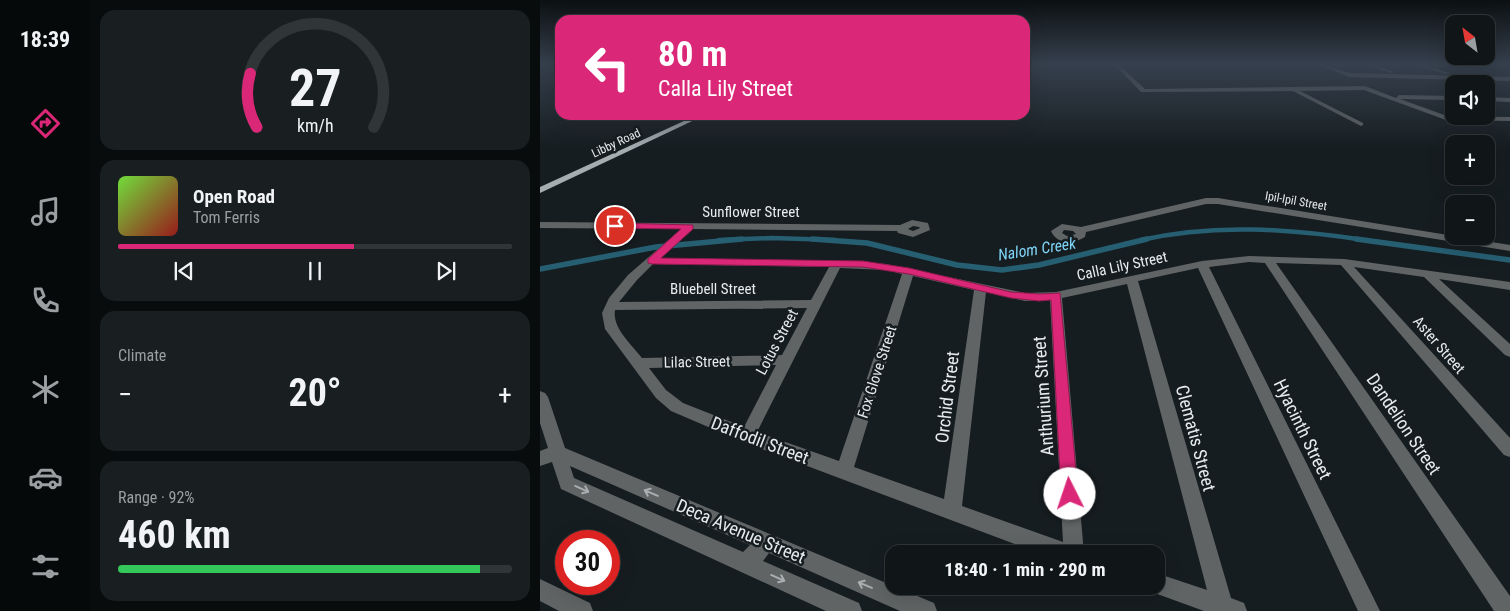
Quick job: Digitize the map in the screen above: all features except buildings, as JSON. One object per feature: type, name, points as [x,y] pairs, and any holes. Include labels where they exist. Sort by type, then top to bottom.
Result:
[{"type":"main road","name":"Libby Road","points":[[540,190],[691,120]]},
{"type":"street","points":[[1301,93],[1361,124]]},
{"type":"street","points":[[1377,93],[1446,118],[1510,119]]},
{"type":"street","points":[[1388,97],[1445,98]]},
{"type":"street","points":[[1495,99],[1510,100]]},
{"type":"street","name":"Ipil-Ipil Street","points":[[1080,230],[1188,205],[1218,201],[1510,248]]},
{"type":"street","name":"Sunflower Street","points":[[540,225],[902,228]]},
{"type":"street","points":[[611,306],[626,285],[690,227]]},
{"type":"street","name":"Calla Lily Street","points":[[652,261],[836,264],[886,267],[1025,297],[1056,296],[1202,264],[1268,259],[1344,262],[1510,286]]},
{"type":"street","name":"Dandelion Street","points":[[1268,259],[1507,611]]},
{"type":"street","name":"Aster Street","points":[[1344,262],[1510,450]]},
{"type":"street","name":"Lotus Street","points":[[747,436],[836,264]]},
{"type":"street","name":"Hyacinth Street","points":[[1202,264],[1369,611]]},
{"type":"street","name":"Fox Glove Street","points":[[844,472],[909,271]]},
{"type":"street","points":[[1428,275],[1510,352]]},
{"type":"street","name":"Clematis Street","points":[[1132,280],[1229,609]]},
{"type":"street","name":"Orchid Street","points":[[952,511],[980,288]]},
{"type":"street","name":"Anthurium Street","points":[[1056,296],[1073,545]]},
{"type":"street","name":"Bluebell Street","points":[[611,306],[815,304]]},
{"type":"street","name":"Daffodil Street","points":[[611,306],[608,317],[609,322],[661,394],[677,407],[747,436],[1044,545]]},
{"type":"street","name":"Lilac Street","points":[[638,363],[786,360]]},
{"type":"street","name":"Deca Avenue Street","points":[[540,397],[548,456],[567,483],[851,611]]},
{"type":"street","name":"Deca Avenue Street","points":[[548,456],[765,542],[926,611]]},
{"type":"street","points":[[747,564],[765,542]]},
{"type":"street","points":[[1165,587],[1229,609]]},
{"type":"street","points":[[540,590],[582,611]]},
{"type":"waterway","name":"Nalom Creek","points":[[1141,240],[1197,231],[1225,230],[1280,231],[1356,239]]},
{"type":"waterway","name":"Nalom Creek","points":[[540,269],[656,247],[740,239]]},
{"type":"waterway","name":"Nalom Creek","points":[[719,240],[740,239]]},
{"type":"waterway","name":"Nalom Creek","points":[[740,239],[819,239]]},
{"type":"waterway","name":"Nalom Creek","points":[[812,239],[819,239]]},
{"type":"waterway","name":"Nalom Creek","points":[[819,239],[835,240]]},
{"type":"waterway","name":"Nalom Creek","points":[[819,239],[867,243],[957,265],[1002,270],[1039,265],[1147,239]]},
{"type":"waterway","name":"Nalom Creek","points":[[1356,239],[1364,240]]},
{"type":"waterway","name":"Nalom Creek","points":[[1356,239],[1510,260]]},
{"type":"route","points":[[615,226],[690,227],[652,261],[863,264],[909,271],[1011,295],[1039,298],[1056,296],[1070,494]]}]
